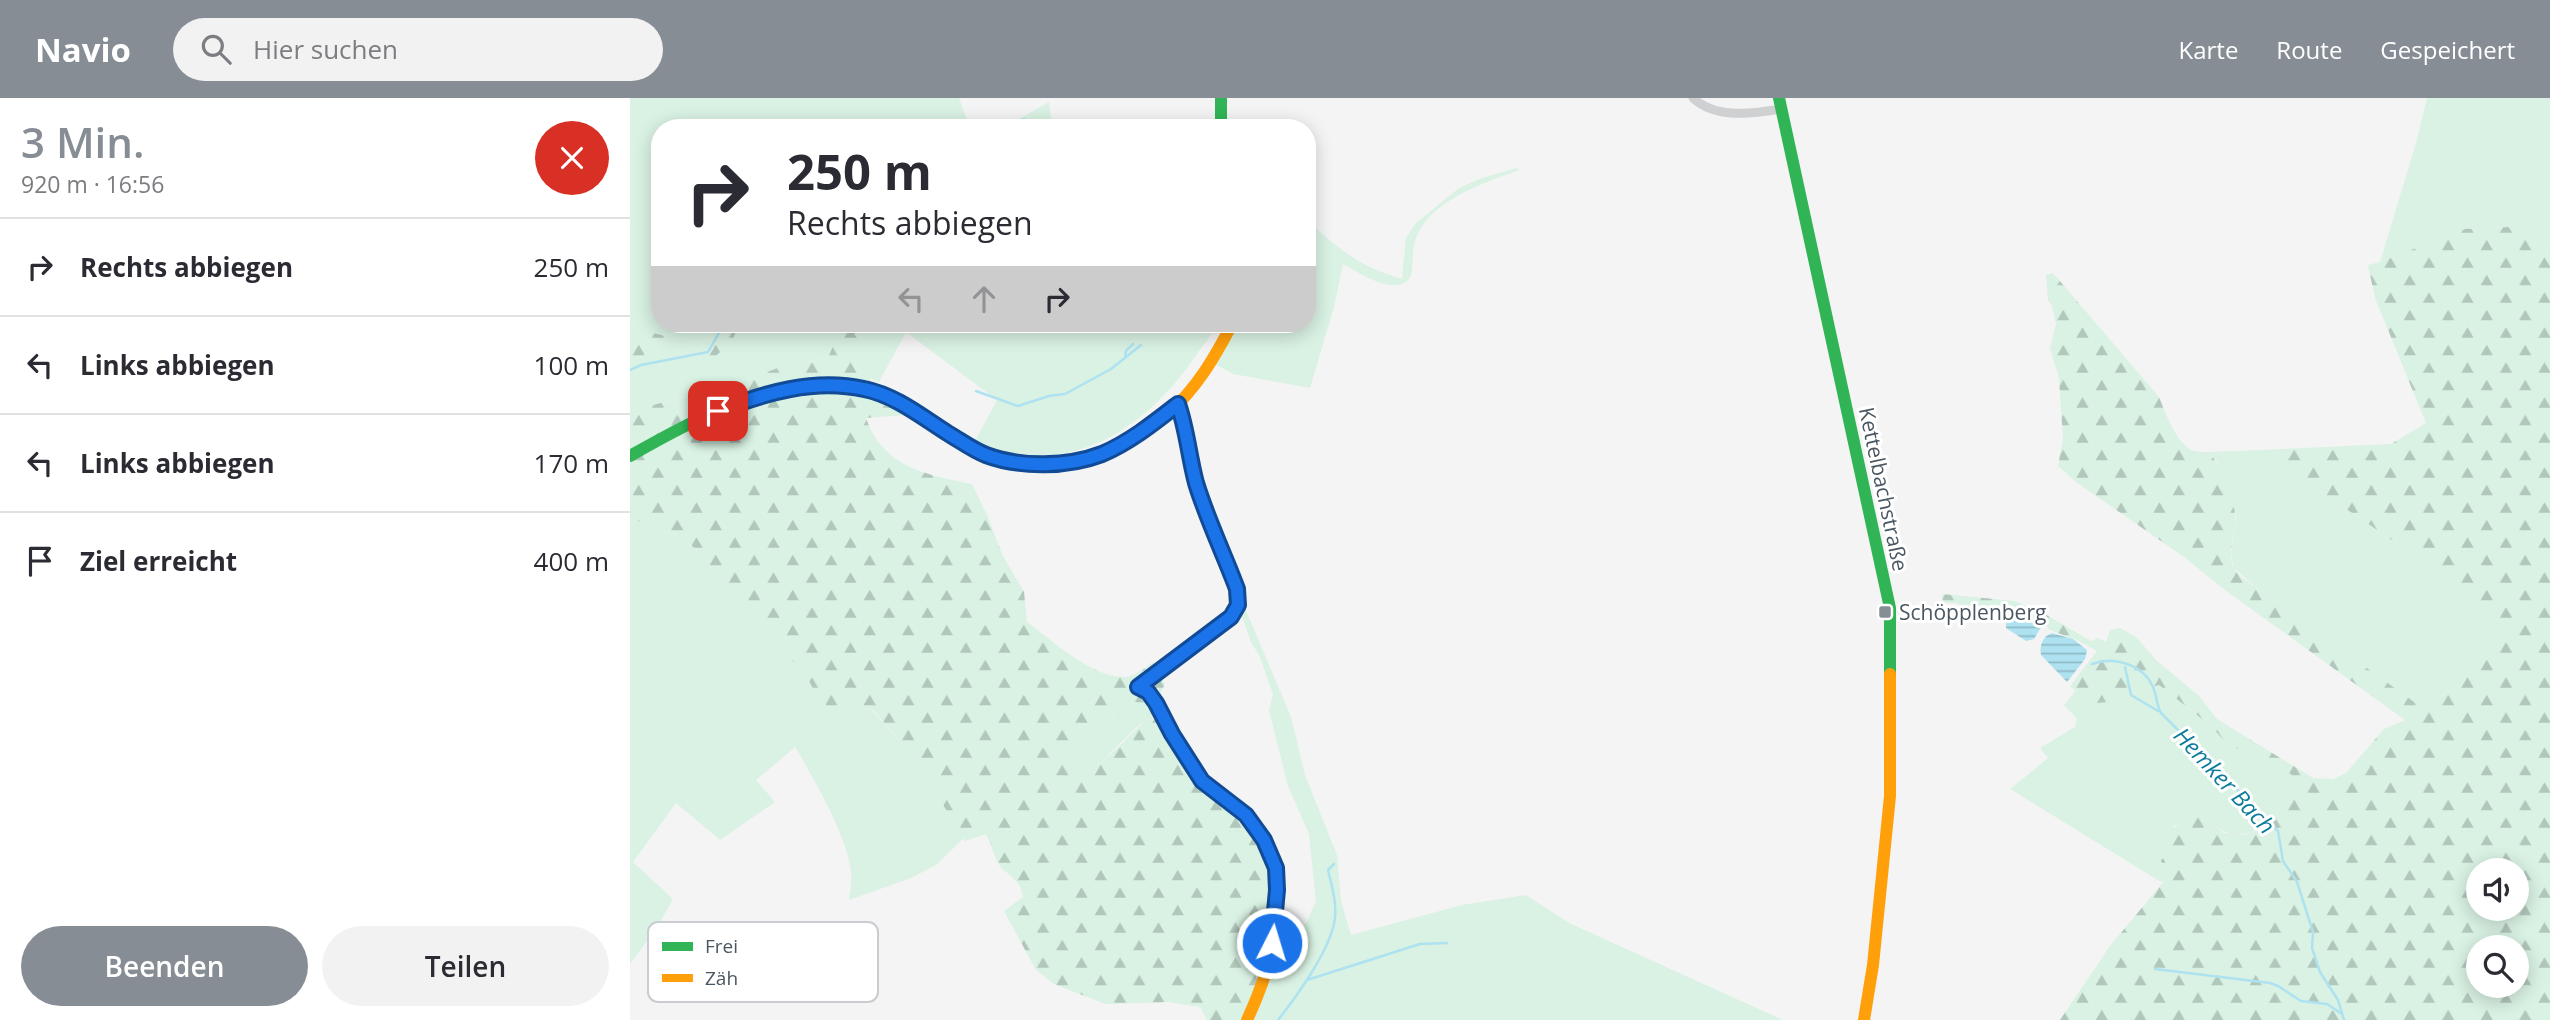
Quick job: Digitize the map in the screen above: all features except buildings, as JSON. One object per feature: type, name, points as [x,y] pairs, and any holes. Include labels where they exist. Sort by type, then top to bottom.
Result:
[{"type":"street","points":[[1220,98],[1221,119]]},
{"type":"street","points":[[1693,98],[1703,107],[1750,113],[1780,103]]},
{"type":"street","name":"Kettelbachstraße","points":[[1780,103],[1890,608],[1890,796],[1873,965],[1864,1020]]},
{"type":"street","points":[[630,456],[666,435],[718,411],[763,396],[808,386],[844,385],[890,397],[985,454],[1004,460],[1045,464],[1101,454],[1149,426],[1178,404],[1211,360],[1227,333]]},
{"type":"street","points":[[1178,404],[1198,487],[1237,589],[1238,605],[1231,617],[1138,687],[1148,692],[1156,703],[1202,781],[1246,815],[1264,840],[1276,868],[1277,890],[1272,943],[1264,978],[1247,1020]]},
{"type":"green space","points":[[630,98],[959,98],[967,119],[651,119],[651,333],[719,333],[733,339],[735,333],[831,333],[833,346],[828,358],[786,365],[734,384],[630,411],[630,365],[668,338],[630,327]]},
{"type":"green space","points":[[2427,98],[2550,98],[2550,251],[2508,227],[2465,229],[2380,262]]},
{"type":"green space","points":[[1049,102],[1051,119],[1019,119]]},
{"type":"green space","points":[[1517,168],[1519,170],[1472,188],[1442,206],[1430,217],[1420,230],[1414,245],[1411,274],[1407,281],[1400,285],[1383,284],[1343,264],[1334,307],[1310,388],[1233,374],[1215,364],[1233,333],[1316,333],[1316,228],[1361,263],[1402,279],[1406,238],[1415,224],[1459,188]]},
{"type":"green space","points":[[2508,227],[2550,251],[2550,1020],[2060,1020],[2110,946],[2165,880],[2161,860],[2170,852],[2167,844],[2169,832],[2198,813],[2224,833],[2244,835],[2269,827],[2276,814],[2288,803],[2299,780],[2267,758],[2239,750],[2225,742],[2212,727],[2159,685],[2129,694],[2122,701],[2096,703],[2083,697],[2070,686],[2097,651],[2050,630],[2043,623],[2016,610],[1990,616],[1965,612],[1958,603],[1943,603],[1942,594],[2015,601],[2043,613],[2091,641],[2098,638],[2106,642],[2110,630],[2120,628],[2136,637],[2157,661],[2199,696],[2217,719],[2313,778],[2333,779],[2346,773],[2384,729],[2405,720],[2225,590],[2184,557],[2076,482],[2058,466],[2063,439],[2059,378],[2050,348],[2056,324],[2048,299],[2046,275],[2053,273],[2159,397],[2172,426],[2186,446],[2193,451],[2209,452],[2214,459],[2233,501],[2235,524],[2231,557],[2238,574],[2421,707],[2511,628],[2474,605],[2389,538],[2259,450],[2391,444],[2426,423],[2375,298],[2368,265],[2465,229]]},
{"type":"green space","points":[[630,327],[669,337],[630,365]]},
{"type":"green space","points":[[713,333],[735,333],[733,339],[710,362],[699,354]]},
{"type":"green space","points":[[831,333],[861,333],[865,367],[876,395],[905,415],[866,418],[883,448],[908,466],[938,477],[972,484],[1002,554],[1024,592],[1027,622],[1073,657],[1112,676],[1128,677],[1153,662],[1165,684],[1156,703],[1133,702],[1074,751],[1067,759],[1067,768],[1079,770],[1101,762],[1151,717],[1172,734],[1202,781],[1246,815],[1276,868],[1273,943],[1291,946],[1294,955],[1277,968],[1250,1020],[1207,1020],[1200,1007],[1169,1002],[1105,1004],[1054,984],[1036,970],[1004,911],[1023,897],[1021,889],[1000,866],[986,834],[965,841],[914,757],[873,710],[852,708],[832,712],[806,676],[696,549],[678,536],[630,518],[630,411],[734,384],[786,365],[828,358],[833,346]]},
{"type":"green space","points":[[861,333],[905,333],[879,382],[869,378]]},
{"type":"green space","points":[[907,333],[1212,333],[1175,383],[1146,412],[1113,436],[1075,451],[1037,455],[973,445],[997,400]]},
{"type":"green space","points":[[2259,450],[2389,538],[2474,605],[2511,628],[2421,708],[2259,590],[2234,568],[2231,555],[2236,517],[2231,496],[2217,462],[2209,452]]},
{"type":"green space","points":[[630,518],[678,536],[696,549],[806,676],[815,692],[852,708],[872,710],[914,757],[964,838],[936,865],[911,878],[849,900],[851,872],[844,843],[829,808],[795,747],[756,780],[775,802],[720,840],[676,803],[633,862],[673,899],[660,922],[648,922],[648,940],[630,964]]},
{"type":"green space","points":[[1237,589],[1291,717],[1305,775],[1337,855],[1341,901],[1351,935],[1462,905],[1526,895],[1569,923],[1783,1020],[1250,1020],[1277,968],[1294,955],[1291,946],[1316,901],[1309,834],[1288,786],[1269,710],[1273,694],[1238,605]]},
{"type":"green space","points":[[2159,685],[2212,727],[2225,742],[2267,757],[2299,780],[2288,803],[2276,814],[2269,827],[2246,833],[2230,833],[2216,827],[2198,813],[2186,822],[2174,826],[2170,852],[2161,860],[2165,880],[2161,882],[2010,789],[2048,758],[2040,748],[2075,727],[2077,719],[2064,705],[2077,689],[2087,698],[2109,702],[2122,701],[2129,694]]},
{"type":"green space","points":[[1133,702],[1156,703],[1151,717],[1088,771],[1076,772],[1067,768],[1067,759],[1074,751]]},
{"type":"water","points":[[2015,611],[2043,624],[2034,639],[2026,641],[2006,628],[2006,616]]},
{"type":"water","points":[[2052,633],[2073,639],[2087,650],[2085,659],[2067,682],[2041,655],[2042,641]]},
{"type":"waterway","points":[[630,370],[641,365],[708,352],[719,333]]},
{"type":"waterway","points":[[1125,358],[1126,351],[1133,344]]},
{"type":"waterway","points":[[976,391],[1018,406],[1065,394],[1111,369],[1141,345]]},
{"type":"waterway","name":"Hemker Bach","points":[[2092,664],[2118,662],[2141,672],[2152,685],[2161,713],[2278,831],[2283,861],[2297,882],[2313,932],[2312,948],[2320,972],[2338,1000],[2344,1020]]},
{"type":"waterway","points":[[2125,667],[2131,695],[2158,711]]},
{"type":"waterway","points":[[1278,1020],[1310,974],[1330,936],[1335,910],[1328,870],[1334,864]]},
{"type":"waterway","points":[[1307,980],[1420,944],[1447,943]]},
{"type":"waterway","points":[[2155,969],[2270,983],[2301,1001],[2327,1004],[2342,1014]]},
{"type":"traffic: fast","points":[[1221,98],[1221,119]]},
{"type":"traffic: fast","points":[[1779,98],[1890,608],[1890,674]]},
{"type":"traffic: fast","points":[[630,456],[733,404],[790,387],[818,384],[860,388],[887,398],[972,448],[1018,462],[1064,463],[1087,458],[1131,437]]},
{"type":"traffic: fast","points":[[1178,404],[1195,478],[1237,589],[1238,605],[1231,617],[1138,687],[1157,705],[1199,776],[1256,827]]},
{"type":"traffic: slow","points":[[1131,437],[1164,416],[1188,394],[1227,333]]},
{"type":"traffic: slow","points":[[1864,1020],[1873,965],[1890,796],[1890,674]]},
{"type":"traffic: slow","points":[[1247,1020],[1265,973],[1277,923],[1275,873],[1268,849],[1256,827]]},
{"type":"place","name":"Schöpplenberg","points":[[1885,612]]},
{"type":"route","points":[[718,411],[790,389],[844,385],[890,397],[985,454],[1004,460],[1045,464],[1101,454],[1149,426],[1178,404],[1198,487],[1237,589],[1238,605],[1231,617],[1138,687],[1148,692],[1156,703],[1202,781],[1246,815],[1264,840],[1276,868],[1277,890],[1272,943]]}]
